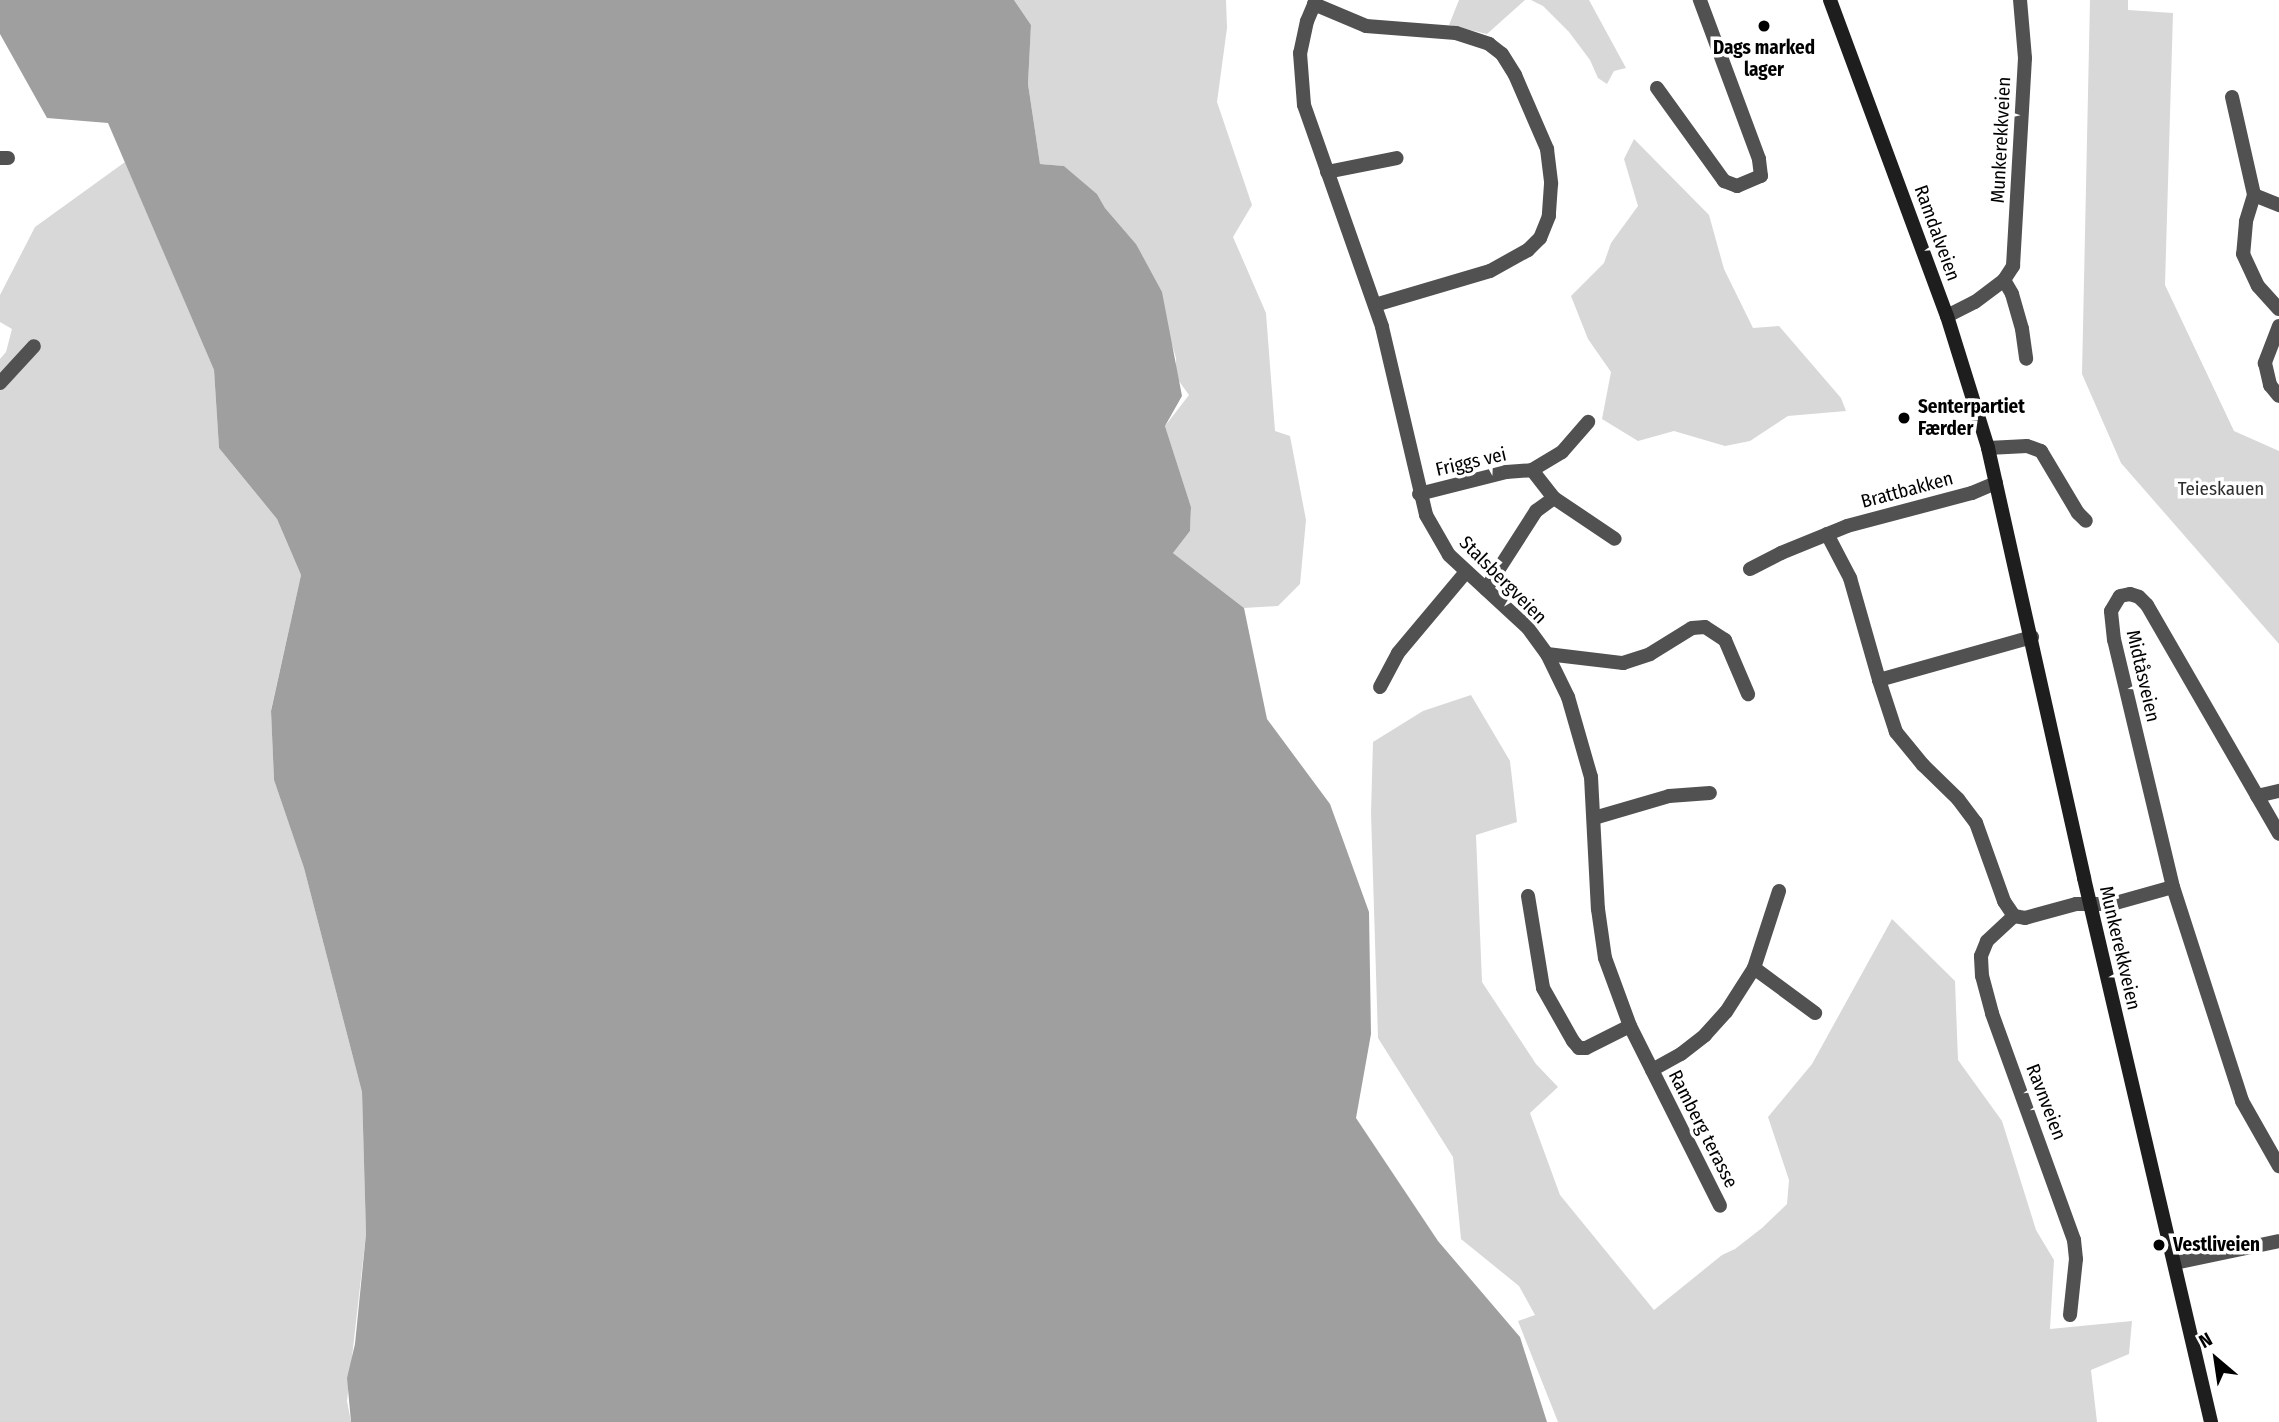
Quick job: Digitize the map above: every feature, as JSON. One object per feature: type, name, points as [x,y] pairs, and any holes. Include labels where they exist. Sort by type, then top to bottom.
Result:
[{"type":"main road","name":"Ramdalveien","points":[[1830,0],[1947,316],[1988,448],[1996,483]]},
{"type":"main road","name":"Munkerekkveien","points":[[1996,483],[2211,1422]]},
{"type":"street","points":[[1657,88],[1724,181],[1737,186],[1761,176],[1759,159],[1700,0]]},
{"type":"street","name":"Munkerekkveien","points":[[2004,280],[2013,266],[2022,136],[2025,46],[2020,0]]},
{"type":"street","points":[[1315,2],[1366,26],[1456,33],[1489,44],[1502,54],[1515,75],[1547,149],[1551,184],[1549,216],[1539,238],[1528,250],[1490,271],[1375,305]]},
{"type":"street","name":"Stalsbergveien","points":[[1315,2],[1302,39],[1300,72],[1304,105],[1375,305],[1419,494],[1437,539],[1466,572],[1528,628],[1547,654],[1623,663],[1650,654],[1692,628],[1705,627],[1725,640],[1748,694]]},
{"type":"street","points":[[2232,97],[2254,195],[2246,222],[2243,254],[2258,286],[2279,309]]},
{"type":"street","points":[[1327,172],[1397,158]]},
{"type":"street","points":[[2254,195],[2279,205]]},
{"type":"street","points":[[1947,316],[1975,302],[2004,280],[2012,293],[2026,359]]},
{"type":"street","points":[[2279,326],[2265,363],[2270,385],[2279,397]]},
{"type":"street","points":[[0,383],[34,346]]},
{"type":"street","name":"Friggs vei","points":[[1419,494],[1506,472],[1532,470],[1562,452],[1588,422]]},
{"type":"street","points":[[1988,448],[2027,446],[2041,451],[2078,513],[2086,521]]},
{"type":"street","name":"Friggs vei","points":[[1532,470],[1554,498],[1615,539]]},
{"type":"street","name":"Brattbakken","points":[[1750,569],[1827,534],[1902,510],[1972,493],[1996,483]]},
{"type":"street","points":[[1486,589],[1536,511],[1554,498]]},
{"type":"street","points":[[1827,534],[1850,578],[1896,732],[1923,765],[1958,799],[1976,823],[2004,901],[2014,916],[2025,918],[2076,904],[2112,904],[2173,887],[2242,1101],[2279,1166]]},
{"type":"street","points":[[1380,688],[1398,653],[1466,572]]},
{"type":"street","name":"Midtåsveien","points":[[2173,887],[2114,640],[2111,611],[2120,596],[2130,594],[2139,597],[2147,606],[2279,834]]},
{"type":"street","points":[[1880,680],[2032,637]]},
{"type":"street","name":"Ramberg terasse","points":[[1547,654],[1568,697],[1591,777],[1598,909],[1605,958],[1630,1026],[1720,1206]]},
{"type":"street","points":[[2257,796],[2279,791]]},
{"type":"street","points":[[1594,818],[1669,796],[1710,793]]},
{"type":"street","name":"Ramberg terasse","points":[[1652,1070],[1681,1054],[1706,1035],[1726,1012],[1754,968],[1779,891]]},
{"type":"street","points":[[1528,896],[1543,988],[1573,1041],[1579,1048],[1586,1048],[1630,1026]]},
{"type":"street","name":"Ravnveien","points":[[2014,916],[1987,941],[1980,968],[1992,1013],[2074,1240],[2076,1259],[2070,1315]]},
{"type":"street","points":[[1754,968],[1815,1013]]},
{"type":"street","points":[[2175,1263],[2279,1241]]},
{"type":"green space","points":[[1014,0],[1226,0],[1227,28],[1217,102],[1252,205],[1233,237],[1266,313],[1275,431],[1290,436],[1306,520],[1300,584],[1278,606],[1244,608],[1173,553],[1190,531],[1191,507],[1165,426],[1189,395],[1176,377],[1176,358],[1168,331],[1136,244],[1105,208],[1097,194],[1064,166],[1040,164],[1028,84],[1031,25]]},
{"type":"green space","points":[[1459,0],[1525,0],[1487,34],[1449,25]]},
{"type":"green space","points":[[1531,0],[1589,0],[1626,68],[1614,71],[1607,84],[1598,78],[1590,60],[1569,32],[1543,6]]},
{"type":"green space","name":"Teieskauen","points":[[2090,0],[2128,0],[2128,10],[2173,13],[2165,285],[2234,431],[2279,451],[2279,644],[2121,463],[2082,374]]},
{"type":"green space","points":[[1634,139],[1709,215],[1724,269],[1753,328],[1779,326],[1841,398],[1846,411],[1788,416],[1750,441],[1725,446],[1674,431],[1638,441],[1602,419],[1611,372],[1588,339],[1571,296],[1604,263],[1611,243],[1638,206],[1624,159]]},
{"type":"green space","points":[[125,162],[214,370],[219,448],[277,519],[301,575],[271,710],[274,780],[304,868],[362,1092],[366,1234],[347,1401],[351,1422],[0,1422],[0,359],[6,352],[12,329],[0,322],[0,295],[35,227]]},
{"type":"green space","points":[[1471,695],[1510,761],[1517,822],[1476,835],[1482,982],[1536,1064],[1558,1087],[1530,1113],[1560,1195],[1654,1310],[1722,1255],[1735,1249],[1762,1228],[1787,1204],[1789,1180],[1768,1117],[1812,1064],[1892,919],[1955,981],[1958,1060],[2002,1121],[2036,1230],[2054,1260],[2050,1329],[2132,1321],[2129,1354],[2091,1370],[2097,1422],[1558,1422],[1518,1321],[1535,1315],[1519,1286],[1461,1239],[1453,1157],[1378,1038],[1371,813],[1373,742],[1423,711]]},
{"type":"shaded area","points":[[0,0],[1014,0],[1031,25],[1028,84],[1040,164],[1064,166],[1097,194],[1105,208],[1136,244],[1162,292],[1182,396],[1165,426],[1191,507],[1190,531],[1173,553],[1244,608],[1267,719],[1330,804],[1369,912],[1371,1034],[1356,1118],[1438,1241],[1520,1337],[1547,1422],[351,1422],[347,1378],[355,1344],[366,1234],[362,1092],[304,868],[274,780],[271,711],[301,575],[277,519],[219,448],[214,370],[108,123],[47,118],[0,34]]},
{"type":"place","name":"Dags marked lager","points":[[1764,26]]},
{"type":"place","name":"Senterpartiet Færder","points":[[1904,418]]},
{"type":"place","name":"Vestliveien","points":[[2159,1245]]}]
